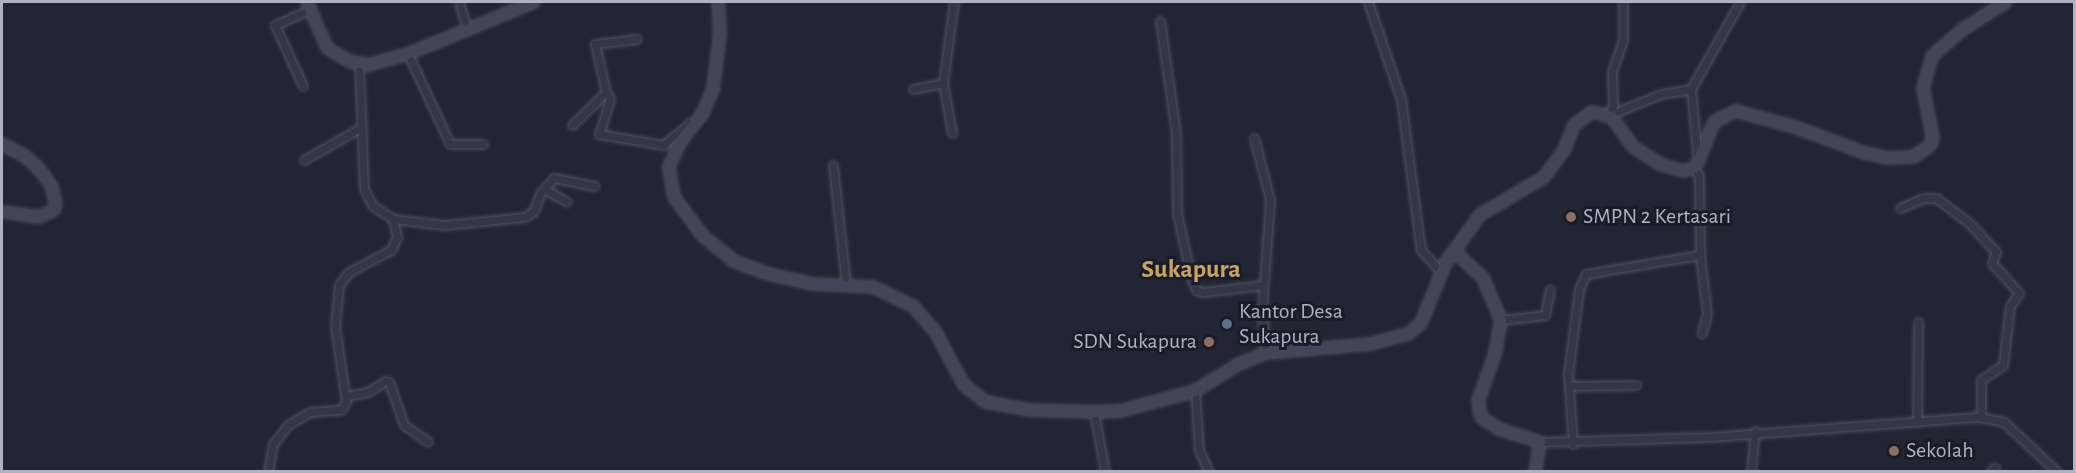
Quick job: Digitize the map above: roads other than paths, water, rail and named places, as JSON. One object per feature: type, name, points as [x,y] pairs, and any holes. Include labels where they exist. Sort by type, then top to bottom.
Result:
[{"type":"main road","points":[[308,6],[327,48],[359,64],[382,63],[408,54],[534,2]]},
{"type":"main road","points":[[718,2],[720,17],[715,75],[698,120],[671,158],[668,177],[674,197],[703,236],[717,251],[756,270],[812,284],[873,287],[913,306],[935,331],[964,385],[986,402],[1030,410],[1094,412],[1130,409],[1196,391],[1239,364],[1266,353],[1370,344],[1408,334],[1421,323],[1442,272],[1454,251],[1489,208],[1551,171],[1577,120],[1592,112],[1609,115],[1627,141],[1657,162],[1672,169],[1696,165],[1714,122],[1736,111],[1886,158],[1913,157],[1923,152],[1933,139],[1923,88],[1927,65],[1949,40],[2006,2]]},
{"type":"main road","points":[[2,144],[25,156],[40,170],[52,187],[56,204],[47,216],[2,212]]},
{"type":"main road","points":[[1454,251],[1483,278],[1501,320],[1496,354],[1479,400],[1481,417],[1499,429],[1539,442],[1535,471]]},
{"type":"street","points":[[459,2],[467,28]]},
{"type":"street","points":[[952,133],[943,83],[954,2]]},
{"type":"street","points":[[1368,2],[1401,99],[1421,250],[1442,272]]},
{"type":"street","points":[[1609,115],[1612,105],[1612,72],[1623,40],[1623,2]]},
{"type":"street","points":[[1702,333],[1707,314],[1700,255],[1699,176],[1696,165],[1691,88],[1740,2]]},
{"type":"street","points":[[303,86],[275,25],[308,6]]},
{"type":"street","points":[[1160,21],[1176,133],[1177,213],[1192,281],[1197,291],[1204,292],[1263,285]]},
{"type":"street","points":[[636,39],[595,44],[606,92],[610,99],[599,134],[663,145],[698,120]]},
{"type":"street","points":[[408,54],[450,144],[483,144]]},
{"type":"street","points":[[268,471],[273,444],[280,432],[310,412],[341,410],[347,396],[334,326],[339,285],[349,272],[391,250],[397,228],[393,219],[366,196],[360,128],[359,64]]},
{"type":"street","points":[[913,89],[943,83]]},
{"type":"street","points":[[1609,115],[1661,94],[1691,88]]},
{"type":"street","points":[[572,124],[606,92]]},
{"type":"street","points":[[304,160],[360,128]]},
{"type":"street","points":[[1254,138],[1270,200],[1263,285],[1266,353]]},
{"type":"street","points":[[833,165],[846,285]]},
{"type":"street","points":[[393,219],[445,225],[525,217],[534,211],[544,189],[554,178],[594,186]]},
{"type":"street","points":[[544,189],[567,202]]},
{"type":"street","points":[[1900,208],[1924,198],[1936,198],[1968,222],[1995,252],[1992,263],[2019,293],[2010,306],[2003,365],[1981,380],[1981,417]]},
{"type":"street","points":[[1573,444],[1570,386],[1579,289],[1586,274],[1700,255]]},
{"type":"street","points":[[1501,320],[1545,315],[1550,289]]},
{"type":"street","points":[[1917,422],[1918,322]]},
{"type":"street","points":[[347,396],[368,392],[385,381],[389,382],[404,425],[428,442]]},
{"type":"street","points":[[1570,386],[1636,385]]},
{"type":"street","points":[[1196,391],[1199,450],[1209,471]]},
{"type":"street","points":[[1094,412],[1105,471]]},
{"type":"street","points":[[1539,442],[1573,444],[1606,438],[1710,437],[1755,431],[1981,417],[2004,422],[2057,471]]},
{"type":"street","points":[[1751,471],[1755,431]]},
{"type":"place","name":"SMPN 2 Kertasari","points":[[1571,217]]},
{"type":"place","name":"Kantor Desa Sukapura","points":[[1227,324]]},
{"type":"place","name":"SDN Sukapura","points":[[1209,342]]},
{"type":"place","name":"Sekolah","points":[[1894,451]]},
{"type":"district","name":"Sukapura","points":[[1191,270]]}]
